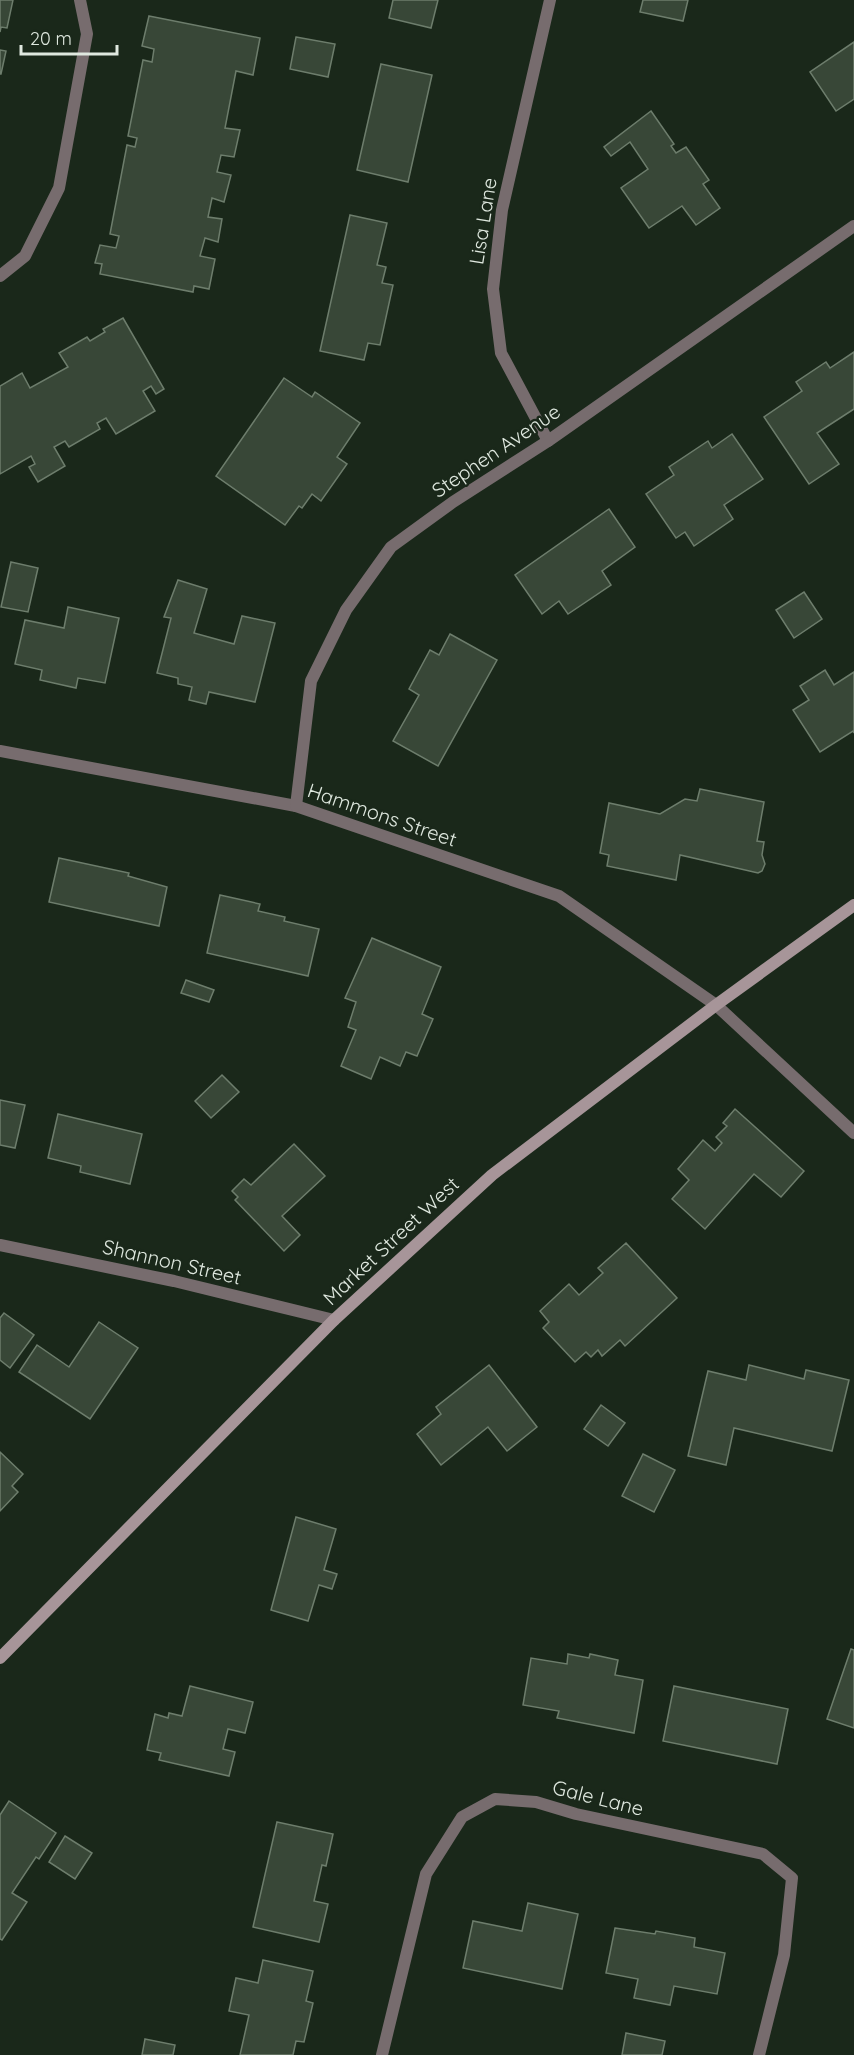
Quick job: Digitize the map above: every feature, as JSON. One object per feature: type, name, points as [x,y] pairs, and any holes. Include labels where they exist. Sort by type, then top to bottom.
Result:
[{"type":"main road","name":"Market Street West","points":[[0,1659],[334,1320],[492,1175],[716,1005],[854,904]]},
{"type":"street","points":[[0,276],[25,256],[59,188],[87,34],[80,0]]},
{"type":"street","name":"Lisa Lane","points":[[548,441],[501,353],[493,289],[502,210],[550,0]]},
{"type":"street","name":"Stephen Avenue","points":[[296,806],[311,681],[346,610],[391,547],[453,502],[548,441],[854,226]]},
{"type":"street","name":"Hammons Street","points":[[0,751],[296,806],[559,896],[716,1005],[854,1133]]},
{"type":"street","name":"Shannon Street","points":[[0,1245],[174,1281],[334,1320]]},
{"type":"street","name":"Gale Lane","points":[[382,2055],[426,1874],[462,1817],[495,1799],[536,1802],[576,1814],[763,1854],[792,1878],[784,1955],[759,2055]]},
{"type":"building","points":[[0,0],[13,0],[7,28],[1,27],[0,32]]},
{"type":"building","points":[[393,0],[438,0],[431,28],[389,18]]},
{"type":"building","points":[[643,0],[688,0],[683,21],[640,12]]},
{"type":"building","points":[[149,16],[260,38],[253,75],[236,71],[225,128],[240,130],[234,157],[221,155],[217,172],[231,175],[224,202],[212,198],[208,217],[222,219],[218,242],[205,238],[200,256],[215,259],[209,289],[194,286],[193,292],[100,274],[102,264],[95,263],[100,245],[116,248],[119,236],[110,234],[127,145],[135,147],[137,138],[128,136],[143,60],[152,62],[154,49],[142,46]]},
{"type":"building","points":[[296,37],[335,44],[328,77],[290,69]]},
{"type":"building","points":[[854,42],[854,99],[836,111],[810,72]]},
{"type":"building","points":[[0,50],[6,51],[1,74],[0,74]]},
{"type":"building","points":[[381,64],[432,75],[408,182],[357,170]]},
{"type":"building","points":[[651,111],[674,144],[671,146],[676,153],[686,147],[709,180],[703,184],[720,208],[696,225],[682,206],[649,228],[621,188],[648,169],[630,142],[611,156],[604,147]]},
{"type":"building","points":[[350,215],[387,223],[377,265],[386,267],[382,283],[393,285],[380,345],[368,343],[364,360],[320,351]]},
{"type":"building","points":[[123,318],[164,389],[156,394],[151,386],[143,391],[155,411],[116,434],[106,418],[97,423],[100,429],[69,447],[65,441],[54,447],[65,466],[38,482],[29,467],[35,464],[31,456],[0,474],[0,386],[22,373],[30,388],[68,367],[59,353],[87,337],[90,341],[105,332],[103,329]]},
{"type":"building","points":[[854,352],[854,409],[817,433],[839,464],[809,484],[764,417],[802,391],[796,382],[826,362],[830,368]]},
{"type":"building","points":[[284,378],[312,397],[315,392],[360,423],[337,457],[347,464],[321,501],[312,494],[302,508],[299,506],[285,525],[216,476]]},
{"type":"building","points":[[732,434],[763,479],[724,505],[733,519],[694,546],[685,532],[676,538],[646,494],[674,475],[669,467],[708,441],[712,448]]},
{"type":"building","points":[[609,509],[635,547],[602,571],[611,585],[568,614],[559,601],[542,614],[515,575]]},
{"type":"building","points":[[11,562],[38,568],[28,612],[1,607]]},
{"type":"building","points":[[178,580],[207,589],[194,633],[234,644],[242,616],[275,623],[255,702],[209,692],[206,704],[189,700],[192,687],[178,684],[178,678],[157,673],[171,618],[164,617]]},
{"type":"building","points":[[804,592],[822,619],[794,638],[776,610]]},
{"type":"building","points":[[68,607],[119,618],[105,683],[78,678],[76,688],[40,680],[42,670],[15,664],[25,620],[64,628]]},
{"type":"building","points":[[450,634],[497,660],[438,766],[393,741],[419,695],[409,689],[430,650],[439,655]]},
{"type":"building","points":[[825,670],[834,685],[854,672],[854,733],[853,731],[820,752],[793,710],[809,700],[800,686]]},
{"type":"building","points":[[700,789],[764,802],[757,841],[764,842],[762,855],[765,864],[762,871],[758,873],[680,855],[676,880],[607,866],[609,855],[600,853],[609,803],[660,814],[685,799],[697,801]]},
{"type":"building","points":[[59,858],[129,873],[128,876],[167,887],[159,926],[49,902]]},
{"type":"building","points":[[220,895],[260,904],[258,911],[285,917],[284,921],[319,929],[308,976],[207,953]]},
{"type":"building","points":[[372,938],[441,967],[422,1014],[433,1019],[417,1056],[406,1052],[400,1066],[380,1057],[371,1079],[341,1066],[356,1030],[348,1027],[356,1002],[345,998]]},
{"type":"building","points":[[186,980],[214,990],[209,1002],[181,993]]},
{"type":"building","points":[[222,1075],[239,1092],[211,1118],[195,1101]]},
{"type":"building","points":[[0,1100],[25,1105],[15,1148],[0,1145]]},
{"type":"building","points":[[735,1109],[804,1171],[781,1197],[754,1174],[705,1229],[672,1199],[689,1180],[678,1169],[703,1140],[715,1151],[722,1143],[716,1137],[727,1126],[723,1123]]},
{"type":"building","points":[[58,1114],[142,1134],[130,1184],[80,1172],[81,1166],[48,1158]]},
{"type":"building","points":[[294,1144],[325,1176],[282,1216],[300,1235],[284,1251],[235,1200],[238,1197],[232,1191],[244,1179],[251,1185]]},
{"type":"building","points":[[626,1243],[677,1298],[625,1346],[620,1340],[602,1356],[598,1350],[591,1357],[586,1352],[575,1362],[543,1328],[549,1322],[540,1311],[569,1284],[579,1295],[603,1273],[598,1268]]},
{"type":"building","points":[[4,1313],[34,1335],[10,1368],[0,1360],[0,1318]]},
{"type":"building","points":[[99,1322],[138,1348],[90,1419],[19,1372],[37,1345],[69,1367]]},
{"type":"building","points":[[489,1365],[537,1427],[507,1451],[488,1427],[441,1465],[417,1434],[441,1414],[436,1407]]},
{"type":"building","points":[[749,1365],[804,1379],[806,1370],[849,1380],[832,1451],[734,1428],[726,1465],[688,1456],[708,1371],[746,1380]]},
{"type":"building","points":[[601,1405],[625,1423],[608,1446],[584,1429]]},
{"type":"building","points":[[0,1452],[23,1474],[12,1486],[18,1492],[0,1511]]},
{"type":"building","points":[[643,1454],[675,1470],[654,1512],[622,1496]]},
{"type":"building","points":[[296,1517],[336,1529],[324,1570],[337,1574],[332,1589],[319,1585],[308,1621],[271,1610]]},
{"type":"building","points":[[851,1649],[854,1650],[854,1728],[827,1719]]},
{"type":"building","points":[[568,1654],[589,1658],[590,1654],[618,1660],[615,1675],[643,1680],[634,1733],[557,1718],[559,1711],[523,1705],[531,1658],[567,1664]]},
{"type":"building","points":[[190,1686],[253,1702],[245,1733],[228,1729],[223,1749],[235,1752],[229,1776],[159,1760],[161,1753],[147,1750],[155,1714],[168,1718],[169,1713],[182,1716]]},
{"type":"building","points":[[674,1686],[788,1709],[777,1764],[663,1741]]},
{"type":"building","points":[[9,1801],[56,1833],[39,1859],[36,1857],[12,1893],[27,1902],[2,1940],[0,1939],[0,1815]]},
{"type":"building","points":[[277,1822],[333,1834],[326,1866],[322,1865],[314,1901],[328,1904],[319,1942],[253,1927]]},
{"type":"building","points":[[65,1836],[92,1853],[75,1879],[49,1862]]},
{"type":"building","points":[[528,1903],[578,1914],[562,1989],[463,1968],[473,1921],[522,1931]]},
{"type":"building","points":[[615,1928],[655,1934],[656,1931],[695,1938],[694,1947],[725,1953],[717,1994],[674,1986],[670,2005],[634,1998],[638,1979],[606,1973]]},
{"type":"building","points":[[263,1960],[313,1971],[306,2001],[313,2003],[304,2042],[296,2041],[293,2055],[240,2055],[249,2015],[229,2011],[236,1978],[258,1983]]},
{"type":"building","points":[[626,2033],[665,2041],[662,2055],[622,2055]]},
{"type":"building","points":[[145,2039],[175,2045],[173,2055],[142,2055]]}]
